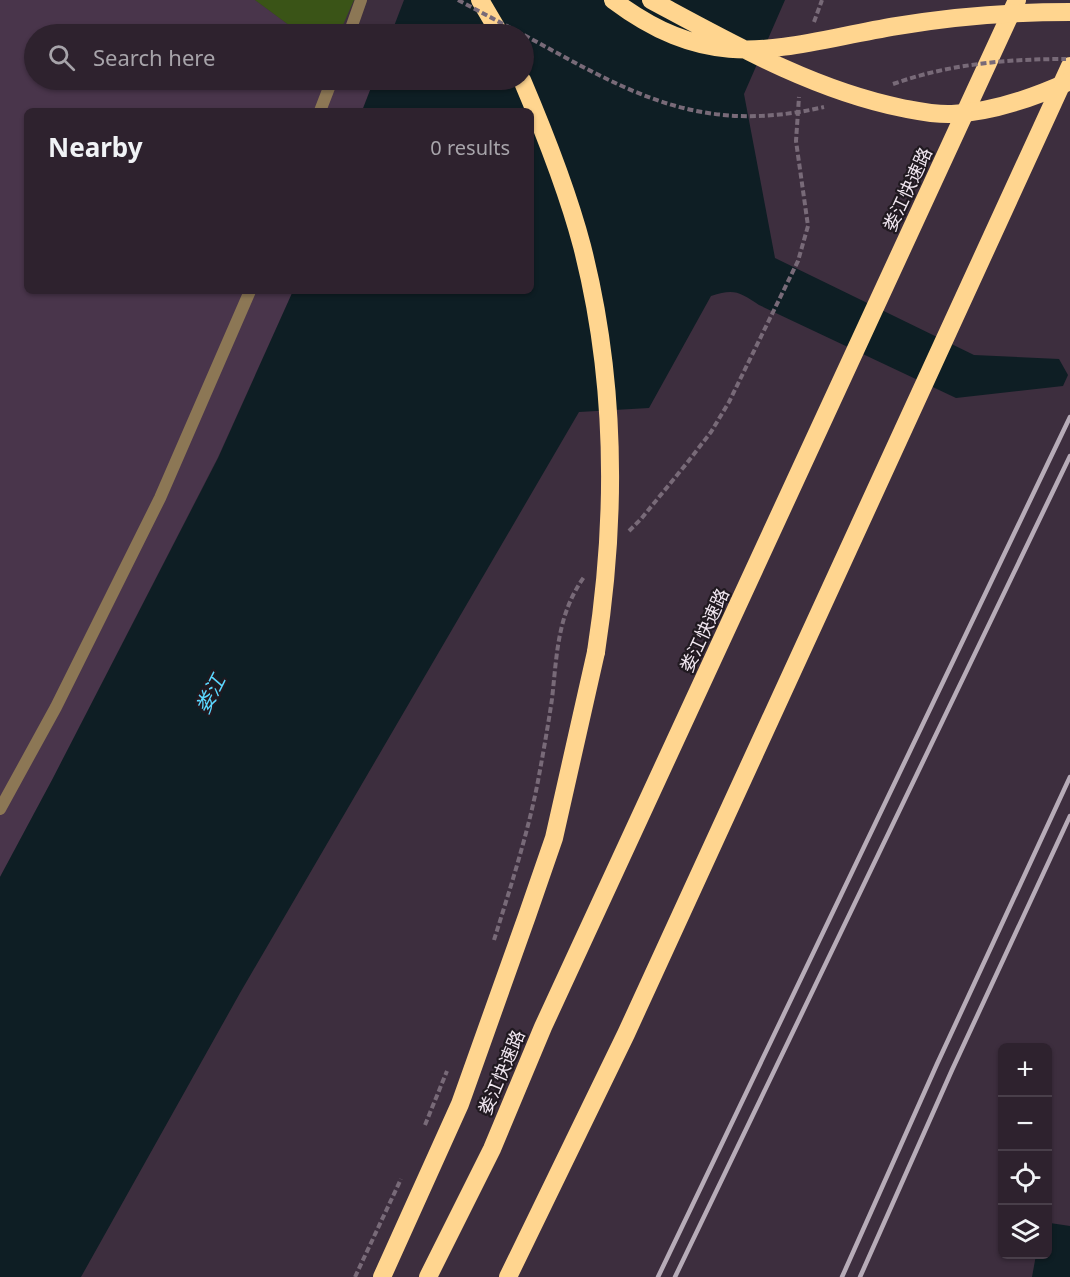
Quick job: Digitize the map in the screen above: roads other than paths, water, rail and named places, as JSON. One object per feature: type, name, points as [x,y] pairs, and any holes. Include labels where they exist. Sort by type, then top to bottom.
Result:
[{"type":"highway","points":[[480,0],[494,24]]},
{"type":"highway","points":[[614,0],[645,22],[684,40],[724,49],[744,50],[797,46],[897,26],[976,15],[1070,12]]},
{"type":"highway","points":[[651,0],[712,33],[806,78],[864,99],[915,111],[951,114],[984,110],[1026,99],[1070,81]]},
{"type":"highway","name":"娄江快速路","points":[[428,1277],[492,1149],[543,1027],[1017,0]]},
{"type":"highway","points":[[508,1277],[626,1034],[1070,66]]},
{"type":"highway","points":[[526,90],[534,108]]},
{"type":"highway","points":[[382,1277],[460,1104],[554,838],[596,652],[608,561],[611,471],[606,381],[589,275],[551,150],[534,109]]},
{"type":"street","points":[[353,24],[361,0]]},
{"type":"street","points":[[321,108],[328,90]]},
{"type":"street","points":[[0,809],[56,706],[160,498],[249,294]]},
{"type":"water","name":"娄江","points":[[404,0],[785,0],[744,94],[775,258],[974,355],[1059,359],[1068,375],[1063,386],[956,398],[759,305],[742,294],[726,292],[711,296],[649,408],[579,412],[240,993],[81,1277],[0,1277],[0,877],[218,458],[292,294],[534,294],[534,108],[363,108],[370,90],[534,90],[534,24],[395,24]]},
{"type":"water","points":[[1052,1223],[1070,1226],[1070,1277],[1032,1277],[1035,1259],[1052,1259]]},
{"type":"railway","points":[[658,1277],[1070,417]]},
{"type":"railway","points":[[675,1277],[1070,456]]},
{"type":"railway","points":[[842,1277],[937,1064],[1070,777]]},
{"type":"railway","points":[[860,1277],[952,1070],[1070,816]]}]
